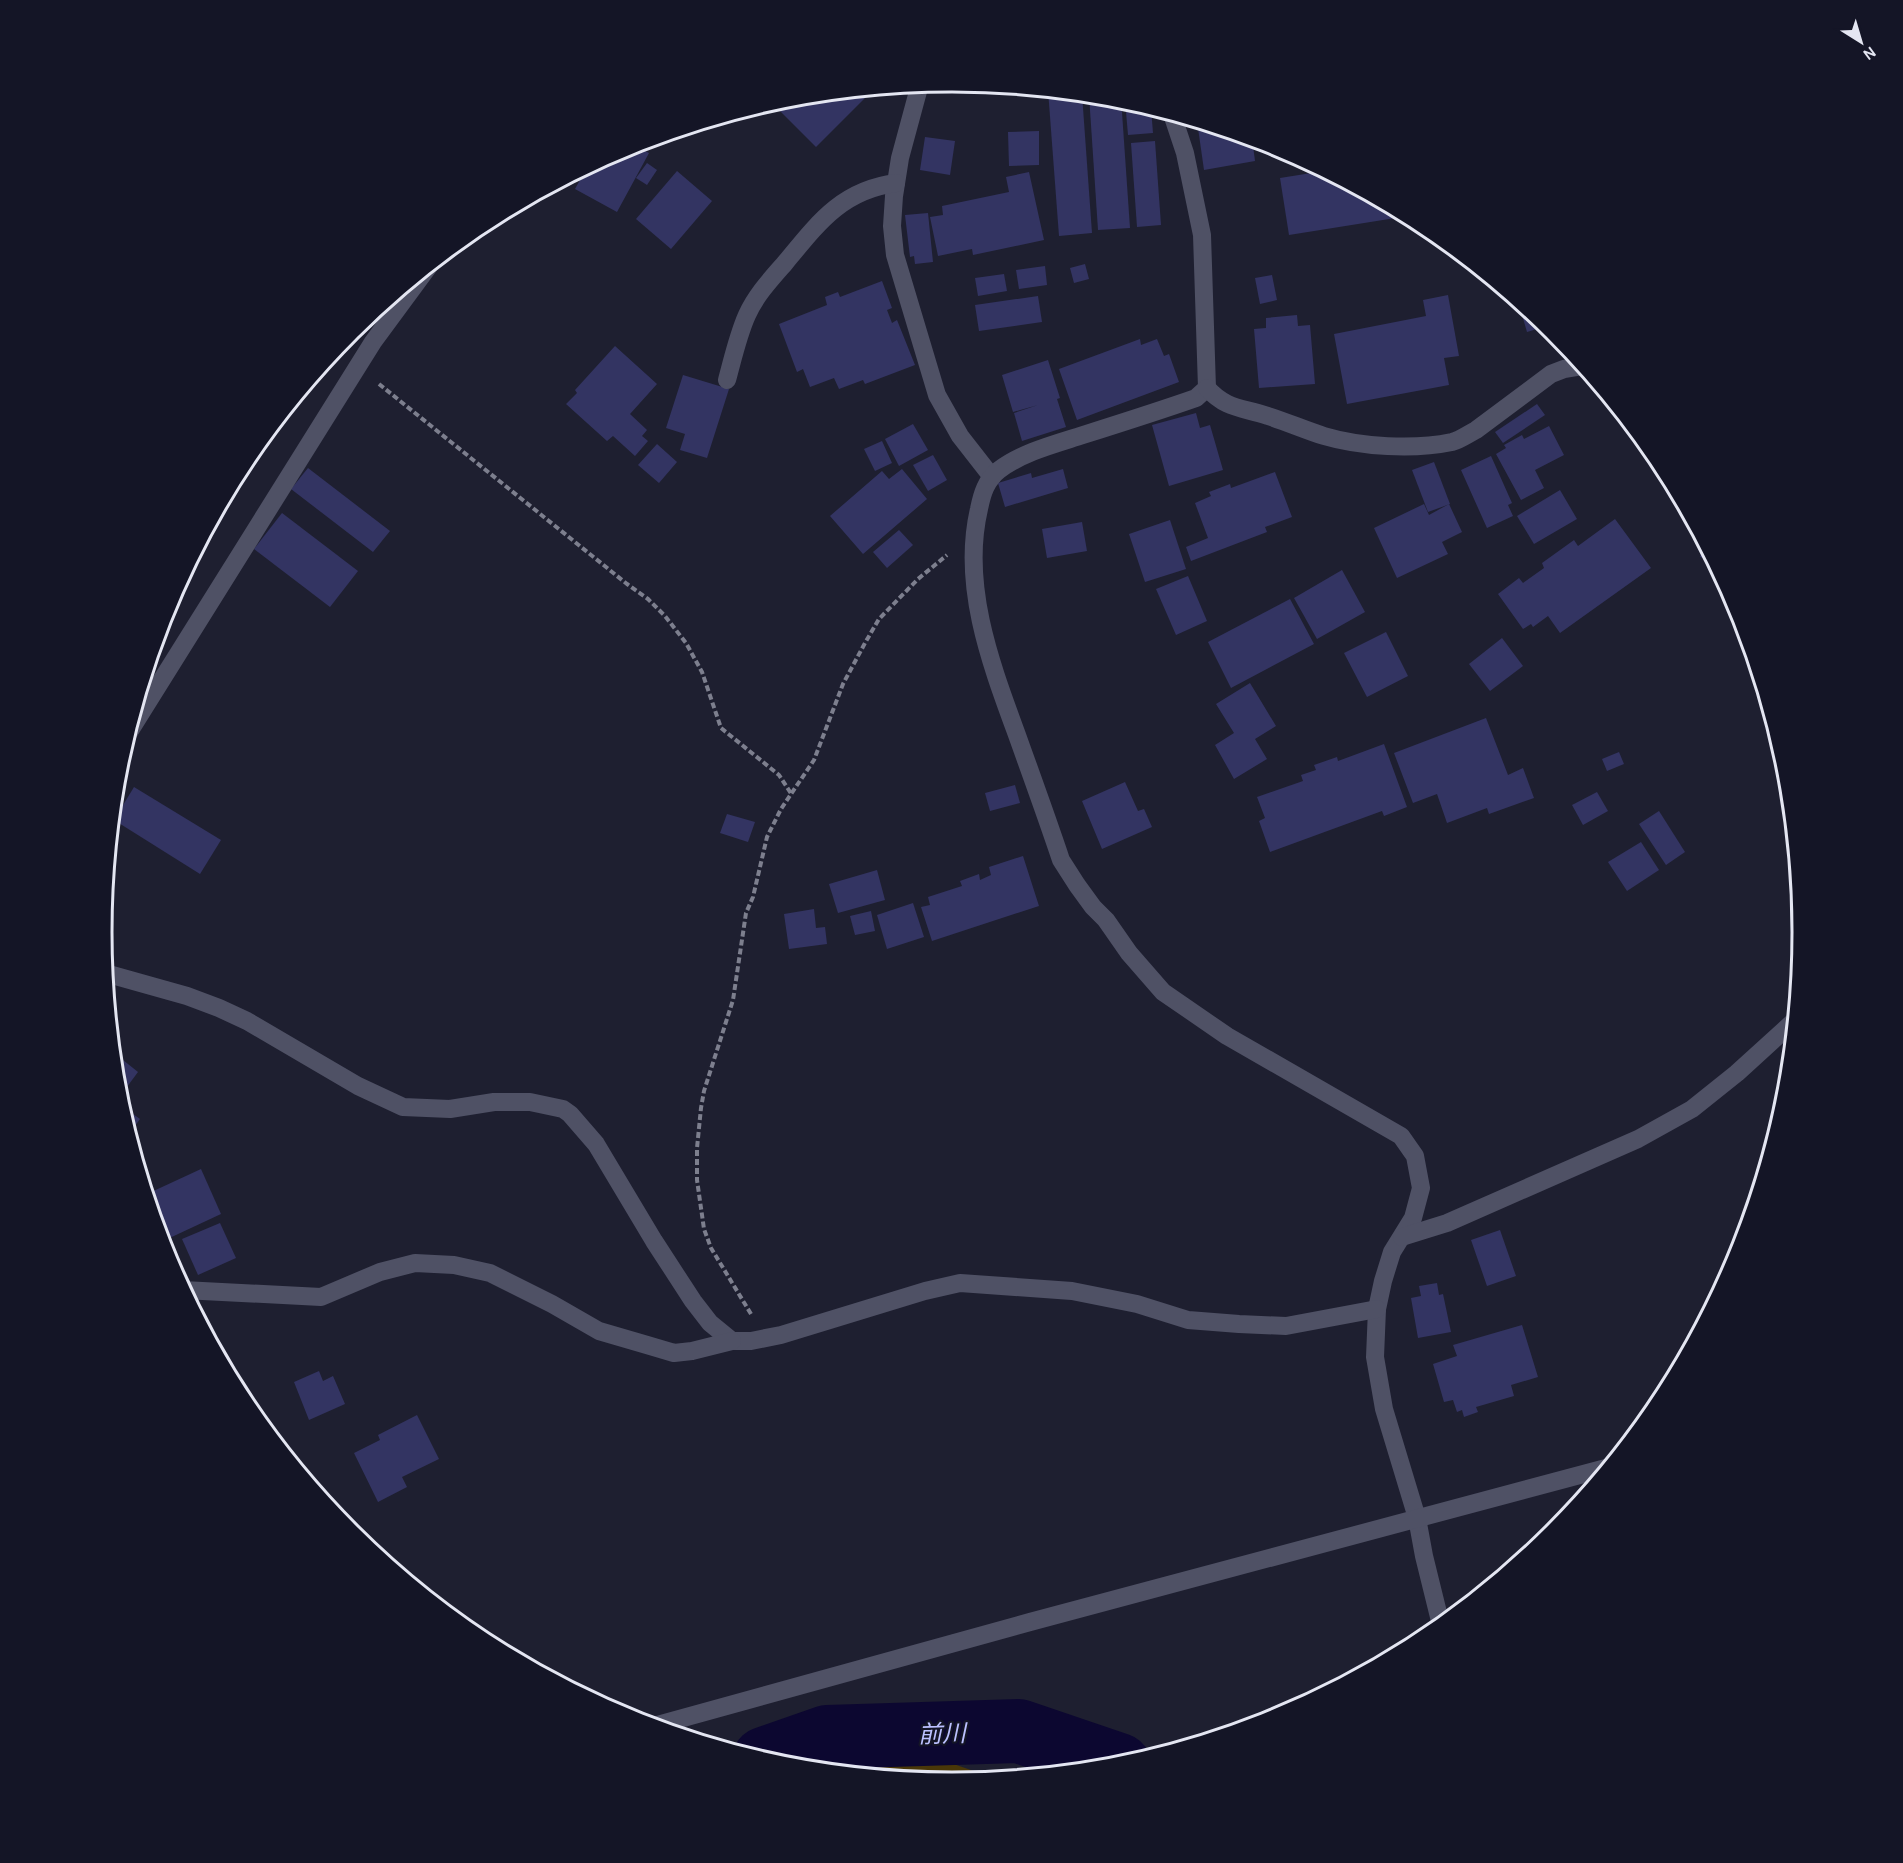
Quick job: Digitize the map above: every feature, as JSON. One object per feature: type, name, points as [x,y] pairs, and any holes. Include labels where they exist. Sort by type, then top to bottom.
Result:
[{"type":"street","points":[[918,93],[900,158],[896,183],[892,226],[895,255],[937,395],[960,436],[992,477]]},
{"type":"street","points":[[1175,122],[1185,153],[1202,235],[1207,388],[1224,404],[1264,414],[1325,436],[1363,444],[1425,445],[1464,437],[1540,381],[1564,369],[1573,367]]},
{"type":"street","points":[[727,380],[748,313],[760,293],[811,231],[826,214],[847,199],[877,186],[896,183]]},
{"type":"street","points":[[140,715],[373,342],[413,287]]},
{"type":"street","points":[[1207,388],[1196,398],[1053,444],[999,470],[983,493],[975,527],[975,583],[979,616],[999,686],[1061,860],[1093,908],[1106,920],[1129,953],[1163,992],[1227,1036],[1401,1136],[1415,1156],[1421,1188],[1413,1218],[1392,1252],[1383,1281],[1377,1309],[1375,1357],[1384,1410],[1417,1518],[1439,1615]]},
{"type":"street","points":[[113,974],[219,1008],[247,1021],[358,1086],[403,1107],[450,1108],[494,1102],[530,1102],[563,1109],[596,1144],[693,1302],[710,1323],[732,1341]]},
{"type":"street","points":[[1402,1237],[1485,1208],[1638,1139],[1692,1109],[1737,1073],[1785,1029]]},
{"type":"street","points":[[192,1290],[321,1297],[380,1272],[416,1263],[454,1265],[490,1273],[599,1331],[674,1353],[732,1341],[765,1338],[925,1291],[960,1284],[1072,1291],[1137,1304],[1188,1320],[1239,1324],[1286,1326],[1377,1309]]},
{"type":"street","points":[[668,1722],[1030,1622],[1595,1471]]},
{"type":"path","points":[[358,368],[627,584],[648,598],[686,643],[702,672],[721,728],[779,775],[792,795]]},
{"type":"path","points":[[765,1338],[711,1248],[704,1229],[697,1180],[697,1148],[704,1091],[733,1000],[743,927],[753,897],[766,837],[814,760],[843,684],[879,619],[918,579],[951,551],[974,541]]},
{"type":"shaded area","points":[[939,1759],[974,1771],[897,1770],[851,1765]]},
{"type":"building","points":[[867,96],[816,147],[779,110]]},
{"type":"building","points":[[1049,98],[1083,103],[1092,233],[1059,236]]},
{"type":"building","points":[[1090,104],[1122,110],[1130,228],[1098,230]]},
{"type":"building","points":[[1126,110],[1152,116],[1153,133],[1128,135]]},
{"type":"building","points":[[1198,129],[1253,148],[1255,161],[1204,170]]},
{"type":"building","points":[[1039,131],[1039,165],[1009,166],[1008,132]]},
{"type":"building","points":[[925,137],[955,141],[950,175],[920,170]]},
{"type":"building","points":[[1155,141],[1161,225],[1137,227],[1131,143]]},
{"type":"building","points":[[643,150],[649,153],[617,212],[575,189],[581,177]]},
{"type":"building","points":[[647,163],[657,170],[647,185],[636,178]]},
{"type":"building","points":[[677,171],[712,201],[671,249],[636,219]]},
{"type":"building","points":[[1029,172],[1044,240],[973,255],[972,249],[938,256],[930,217],[943,215],[942,206],[1009,192],[1006,177]]},
{"type":"building","points":[[1312,173],[1394,218],[1289,235],[1280,178]]},
{"type":"building","points":[[928,213],[933,262],[915,264],[914,256],[910,257],[905,215]]},
{"type":"building","points":[[1085,264],[1089,279],[1074,283],[1070,268]]},
{"type":"building","points":[[1045,266],[1047,285],[1019,289],[1016,270]]},
{"type":"building","points":[[1004,274],[1007,291],[978,296],[975,278]]},
{"type":"building","points":[[1272,275],[1277,300],[1260,304],[1255,278]]},
{"type":"building","points":[[882,281],[892,308],[887,310],[892,323],[897,320],[915,365],[865,384],[863,380],[839,389],[834,378],[810,387],[803,369],[797,372],[779,324],[827,305],[825,297],[838,292],[840,297]]},
{"type":"building","points":[[1448,295],[1459,356],[1444,358],[1449,385],[1347,404],[1334,334],[1426,316],[1423,300]]},
{"type":"building","points":[[1038,296],[1042,322],[979,331],[975,305]]},
{"type":"building","points":[[1297,315],[1298,326],[1310,325],[1315,384],[1259,388],[1254,329],[1266,328],[1266,318]]},
{"type":"building","points":[[1523,317],[1536,329],[1527,332]]},
{"type":"building","points":[[1140,339],[1141,345],[1157,339],[1164,356],[1169,354],[1179,382],[1077,420],[1059,369]]},
{"type":"building","points":[[615,346],[657,384],[630,414],[647,430],[642,436],[648,441],[635,456],[613,436],[607,441],[566,404],[577,393],[575,390]]},
{"type":"building","points":[[1048,360],[1066,427],[1022,441],[1014,413],[1038,405],[1013,412],[1002,375]]},
{"type":"building","points":[[683,375],[729,389],[707,458],[680,450],[685,434],[666,428]]},
{"type":"building","points":[[1537,404],[1545,415],[1503,443],[1495,432]]},
{"type":"building","points":[[1196,413],[1200,428],[1210,425],[1223,470],[1169,486],[1152,425]]},
{"type":"building","points":[[913,424],[928,450],[899,466],[885,439]]},
{"type":"building","points":[[1549,426],[1564,455],[1535,470],[1544,488],[1521,500],[1496,454],[1506,448],[1504,445],[1522,435],[1524,439]]},
{"type":"building","points":[[882,441],[892,463],[875,471],[864,449]]},
{"type":"building","points":[[657,444],[677,462],[659,483],[638,465]]},
{"type":"building","points":[[933,455],[947,480],[928,491],[913,465]]},
{"type":"building","points":[[1491,456],[1512,503],[1508,505],[1513,516],[1487,528],[1461,470]]},
{"type":"building","points":[[1434,462],[1450,504],[1428,512],[1412,470]]},
{"type":"building","points":[[308,468],[390,531],[373,552],[291,489]]},
{"type":"building","points":[[902,469],[927,499],[863,554],[830,516],[882,471],[889,479]]},
{"type":"building","points":[[1063,469],[1068,488],[1005,507],[998,483],[1031,473],[1032,478]]},
{"type":"building","points":[[1275,472],[1292,517],[1265,527],[1267,532],[1191,561],[1186,547],[1208,538],[1195,503],[1211,496],[1209,492],[1230,484],[1231,488]]},
{"type":"building","points":[[1560,490],[1577,519],[1534,544],[1517,516]]},
{"type":"building","points":[[1424,504],[1429,515],[1449,504],[1462,532],[1442,542],[1448,554],[1397,578],[1374,528]]},
{"type":"building","points":[[282,513],[358,571],[330,607],[254,549]]},
{"type":"building","points":[[1615,519],[1651,568],[1560,633],[1548,616],[1533,627],[1531,624],[1523,629],[1498,594],[1519,578],[1523,583],[1544,568],[1542,563],[1574,540],[1578,546]]},
{"type":"building","points":[[1170,520],[1186,569],[1145,582],[1129,534]]},
{"type":"building","points":[[1082,522],[1087,551],[1047,558],[1042,529]]},
{"type":"building","points":[[899,530],[913,545],[887,568],[873,552]]},
{"type":"building","points":[[1342,570],[1365,612],[1317,639],[1294,598]]},
{"type":"building","points":[[1188,576],[1207,621],[1176,635],[1156,589]]},
{"type":"building","points":[[1290,599],[1314,644],[1231,688],[1208,642]]},
{"type":"building","points":[[1386,632],[1408,676],[1367,697],[1344,653]]},
{"type":"building","points":[[1502,638],[1523,666],[1490,691],[1469,664]]},
{"type":"building","points":[[1250,683],[1276,726],[1255,739],[1267,759],[1234,779],[1215,745],[1234,733],[1216,704]]},
{"type":"building","points":[[1486,718],[1508,775],[1523,768],[1534,798],[1489,814],[1487,808],[1447,823],[1437,794],[1413,803],[1394,753]]},
{"type":"building","points":[[1384,744],[1407,807],[1384,816],[1382,811],[1270,852],[1259,821],[1265,818],[1257,797],[1303,781],[1301,775],[1316,770],[1314,765],[1337,757],[1338,761]]},
{"type":"building","points":[[1619,752],[1624,764],[1607,771],[1602,759]]},
{"type":"building","points":[[1125,782],[1138,811],[1144,809],[1152,827],[1102,849],[1082,801]]},
{"type":"building","points":[[1015,785],[1020,803],[990,811],[985,793]]},
{"type":"building","points":[[134,787],[221,840],[200,874],[119,823],[121,808]]},
{"type":"building","points":[[1597,792],[1608,811],[1583,825],[1572,805]]},
{"type":"building","points":[[1659,811],[1685,852],[1666,865],[1639,824]]},
{"type":"building","points":[[727,814],[755,822],[748,842],[720,833]]},
{"type":"building","points":[[1641,842],[1659,870],[1627,891],[1608,862]]},
{"type":"building","points":[[1023,856],[1039,906],[932,941],[921,907],[930,905],[928,897],[962,886],[960,881],[979,874],[980,880],[991,875],[989,867]]},
{"type":"building","points":[[877,870],[885,900],[838,913],[829,884]]},
{"type":"building","points":[[913,903],[924,937],[887,949],[877,915]]},
{"type":"building","points":[[814,909],[816,928],[825,927],[827,944],[789,949],[784,914]]},
{"type":"building","points":[[871,911],[875,931],[855,935],[850,916]]},
{"type":"building","points":[[122,1059],[138,1072],[127,1087]]},
{"type":"building","points":[[132,1113],[140,1119],[135,1126]]},
{"type":"building","points":[[201,1169],[221,1214],[169,1238],[153,1191]]},
{"type":"building","points":[[220,1223],[236,1258],[198,1275],[182,1239]]},
{"type":"building","points":[[1500,1230],[1516,1276],[1487,1286],[1471,1240]]},
{"type":"building","points":[[1437,1283],[1439,1295],[1443,1294],[1451,1332],[1418,1338],[1411,1298],[1421,1296],[1419,1286]]},
{"type":"building","points":[[1522,1325],[1538,1377],[1511,1385],[1514,1396],[1476,1407],[1478,1412],[1464,1417],[1462,1410],[1457,1412],[1453,1400],[1444,1402],[1433,1364],[1457,1356],[1453,1345]]},
{"type":"building","points":[[319,1371],[323,1381],[333,1376],[345,1404],[309,1420],[294,1382]]},
{"type":"building","points":[[417,1415],[439,1459],[402,1477],[407,1487],[378,1502],[354,1453],[380,1440],[378,1435]]},
{"type":"waterway","name":"前川","points":[[780,1753],[827,1737],[1019,1731],[1098,1758]]}]
